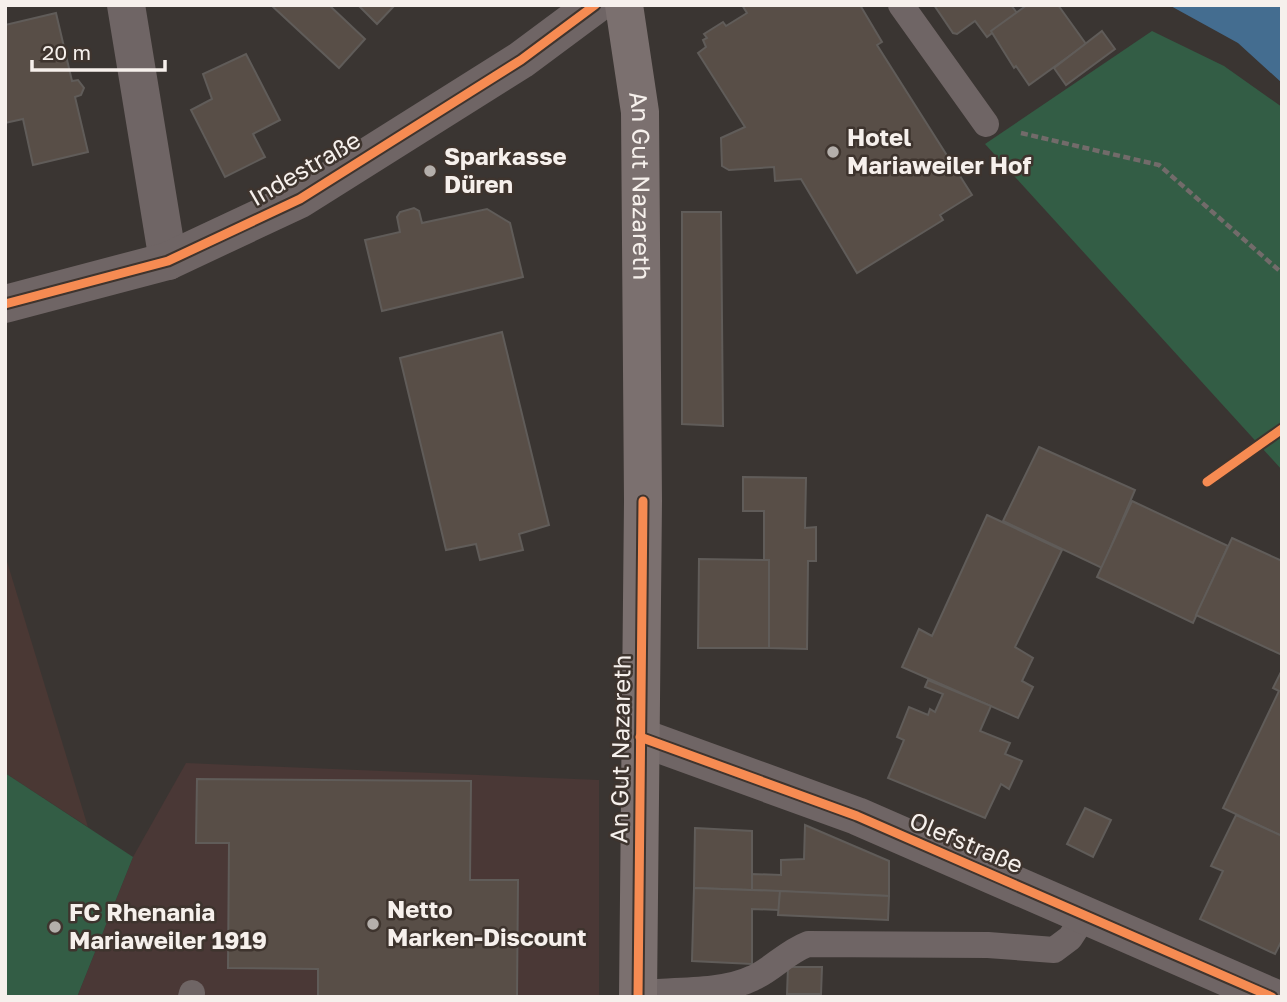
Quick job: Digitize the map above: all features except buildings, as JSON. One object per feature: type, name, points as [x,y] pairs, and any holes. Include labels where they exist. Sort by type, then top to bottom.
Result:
[{"type":"main road","name":"An Gut Nazareth","points":[[624,5],[640,112],[643,488],[638,995]]},
{"type":"street","points":[[126,5],[168,261]]},
{"type":"street","name":"Indestraße","points":[[5,304],[168,261],[300,199],[521,60],[595,5]]},
{"type":"street","name":"Olefstraße","points":[[640,737],[856,816],[1272,997]]},
{"type":"lane","points":[[901,5],[986,124]]},
{"type":"lane","points":[[638,995],[731,985],[754,978],[788,952],[808,944],[988,945],[1054,950],[1070,938],[1085,915]]},
{"type":"path","points":[[986,124],[1159,165],[1282,273]]},
{"type":"path","points":[[1207,482],[1282,429]]},
{"type":"shaded area","points":[[5,555],[88,827],[5,773]]},
{"type":"shaded area","points":[[186,763],[599,780],[599,997],[77,997],[133,857]]},
{"type":"green space","points":[[1152,31],[1224,66],[1282,107],[1282,470],[985,144]]},
{"type":"green space","name":"FC Rhenania Mariaweiler 1919","points":[[5,773],[133,857],[77,997],[5,997]]},
{"type":"water","points":[[1169,5],[1282,5],[1282,83],[1238,43]]},
{"type":"cycle path","points":[[5,304],[168,261],[300,199],[521,60],[595,5]]},
{"type":"cycle path","points":[[1207,482],[1282,429]]},
{"type":"cycle path","points":[[638,997],[643,501]]},
{"type":"cycle path","points":[[640,737],[857,816],[1272,997]]},
{"type":"place","name":"Hotel Mariaweiler Hof","points":[[833,152]]},
{"type":"place","name":"Sparkasse Düren","points":[[430,171]]},
{"type":"place","name":"Netto Marken-Discount","points":[[373,924]]},
{"type":"place","name":"FC Rhenania Mariaweiler 1919","points":[[55,927]]}]
